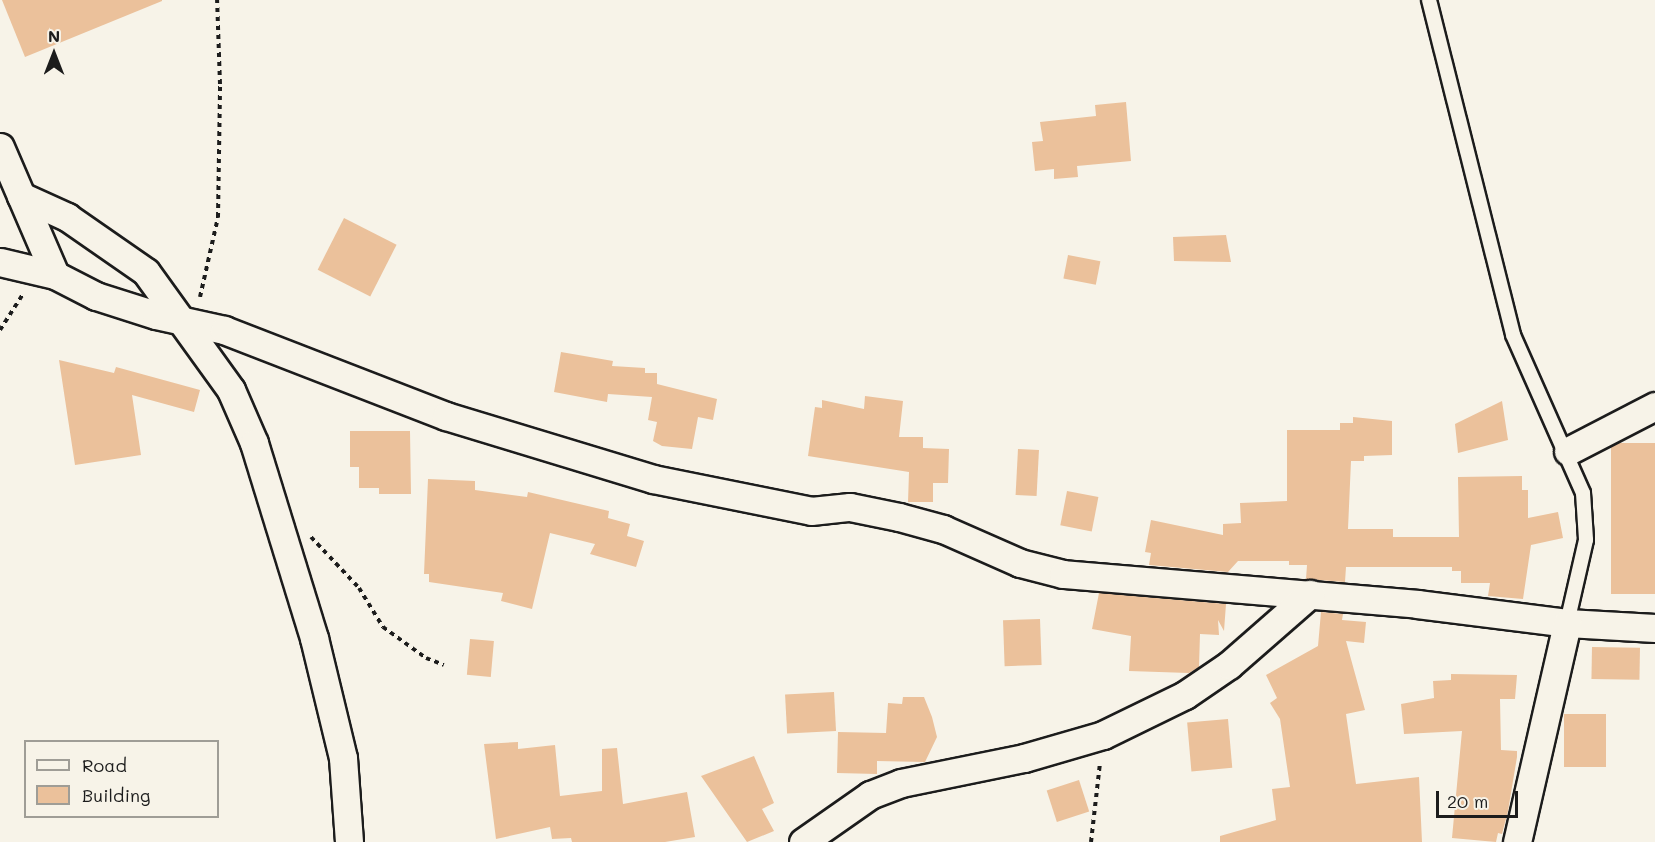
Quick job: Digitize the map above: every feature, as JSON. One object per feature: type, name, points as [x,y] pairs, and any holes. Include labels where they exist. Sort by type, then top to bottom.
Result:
[{"type":"street","points":[[0,147],[21,196],[46,273]]},
{"type":"street","points":[[21,196],[67,217],[115,247],[146,272],[189,320],[231,390],[276,509],[314,638],[343,758],[349,842]]},
{"type":"street","points":[[0,262],[46,273],[96,296],[189,320],[446,416],[653,479],[811,511],[850,507],[900,516],[943,529],[1020,563],[1064,574],[1310,594],[1567,623],[1655,628]]},
{"type":"street","points":[[1568,451],[1655,406]]},
{"type":"street","points":[[802,842],[870,795],[901,783],[1024,758],[1103,735],[1185,694],[1229,665],[1310,594]]},
{"type":"street","points":[[1517,842],[1567,623]]},
{"type":"lane","points":[[1429,0],[1513,335],[1568,451],[1583,492],[1587,516],[1586,540],[1567,623]]},
{"type":"path","points":[[189,320],[218,217],[220,84],[217,0]]},
{"type":"path","points":[[0,330],[46,273]]},
{"type":"path","points":[[276,509],[327,553],[359,588],[382,627],[426,658],[444,665]]},
{"type":"path","points":[[1091,842],[1103,735]]},
{"type":"building","points":[[2,0],[162,0],[162,1],[25,57]]},
{"type":"building","points":[[1126,102],[1131,161],[1077,166],[1078,177],[1054,179],[1054,169],[1035,171],[1032,142],[1043,141],[1040,122],[1096,116],[1095,105]]},
{"type":"building","points":[[344,218],[397,245],[370,296],[318,270]]},
{"type":"building","points":[[1226,235],[1231,262],[1174,261],[1173,237]]},
{"type":"building","points":[[1068,255],[1100,261],[1096,285],[1063,279]]},
{"type":"building","points":[[561,352],[613,361],[612,366],[645,368],[645,373],[657,373],[657,384],[717,399],[713,420],[698,417],[692,449],[662,446],[653,441],[657,422],[648,420],[652,397],[608,394],[607,402],[554,392]]},
{"type":"building","points":[[59,360],[114,373],[116,367],[200,390],[194,412],[132,395],[141,455],[75,465]]},
{"type":"building","points":[[865,396],[903,401],[899,437],[923,437],[923,448],[949,449],[948,483],[933,483],[933,502],[908,502],[909,472],[808,456],[815,407],[822,408],[822,400],[864,409]]},
{"type":"building","points":[[1502,401],[1508,440],[1458,453],[1455,424]]},
{"type":"building","points":[[1353,417],[1392,421],[1392,455],[1364,456],[1364,461],[1351,461],[1348,529],[1393,529],[1393,537],[1459,537],[1458,477],[1522,476],[1522,490],[1528,490],[1528,518],[1558,512],[1563,538],[1531,545],[1523,599],[1488,596],[1490,583],[1461,583],[1461,571],[1452,571],[1452,567],[1346,567],[1345,582],[1306,579],[1307,565],[1289,565],[1289,561],[1238,561],[1228,572],[1149,565],[1151,553],[1145,552],[1151,520],[1223,535],[1223,524],[1241,523],[1240,503],[1287,501],[1287,430],[1340,430],[1340,423],[1353,423]]},
{"type":"building","points":[[350,431],[410,431],[411,494],[379,494],[379,488],[359,488],[359,467],[350,467]]},
{"type":"building","points":[[1611,443],[1655,443],[1655,594],[1611,594]]},
{"type":"building","points":[[1018,449],[1039,450],[1037,496],[1016,495]]},
{"type":"building","points":[[428,479],[475,481],[475,490],[527,497],[528,492],[609,511],[608,518],[630,524],[627,536],[644,541],[636,567],[590,554],[595,544],[550,533],[532,609],[501,601],[503,593],[429,582],[429,574],[424,574]]},
{"type":"building","points":[[1067,491],[1098,497],[1092,531],[1060,525]]},
{"type":"building","points":[[1099,593],[1226,604],[1224,631],[1218,620],[1219,635],[1200,634],[1199,667],[1189,673],[1129,671],[1131,636],[1092,629]]},
{"type":"building","points":[[1321,612],[1343,614],[1342,620],[1366,622],[1364,643],[1346,641],[1365,710],[1346,714],[1356,784],[1419,777],[1422,842],[1220,842],[1220,836],[1276,820],[1272,789],[1290,787],[1280,719],[1270,703],[1277,698],[1266,675],[1318,646]]},
{"type":"building","points":[[1040,619],[1042,665],[1005,666],[1003,620]]},
{"type":"building","points":[[470,639],[494,641],[491,677],[467,675]]},
{"type":"building","points":[[1592,647],[1640,648],[1639,680],[1591,679]]},
{"type":"building","points":[[1451,674],[1517,675],[1515,699],[1500,699],[1501,750],[1517,751],[1517,757],[1508,811],[1502,834],[1498,833],[1496,842],[1452,838],[1462,731],[1404,734],[1401,704],[1434,698],[1433,681],[1451,680]]},
{"type":"building","points":[[834,692],[836,731],[787,734],[785,695]]},
{"type":"building","points":[[903,697],[924,697],[932,717],[937,737],[925,762],[877,761],[877,774],[837,773],[838,732],[886,733],[888,703],[902,704]]},
{"type":"building","points":[[1564,714],[1606,714],[1606,767],[1564,767]]},
{"type":"building","points":[[1228,719],[1232,768],[1191,771],[1187,723]]},
{"type":"building","points":[[518,742],[518,749],[555,745],[560,796],[602,791],[602,749],[617,748],[623,804],[687,792],[695,837],[665,842],[572,842],[571,838],[552,839],[550,827],[496,839],[484,744]]},
{"type":"building","points":[[754,756],[774,803],[762,809],[774,831],[747,842],[701,776]]},
{"type":"building","points":[[1079,780],[1089,811],[1057,822],[1047,791]]}]
